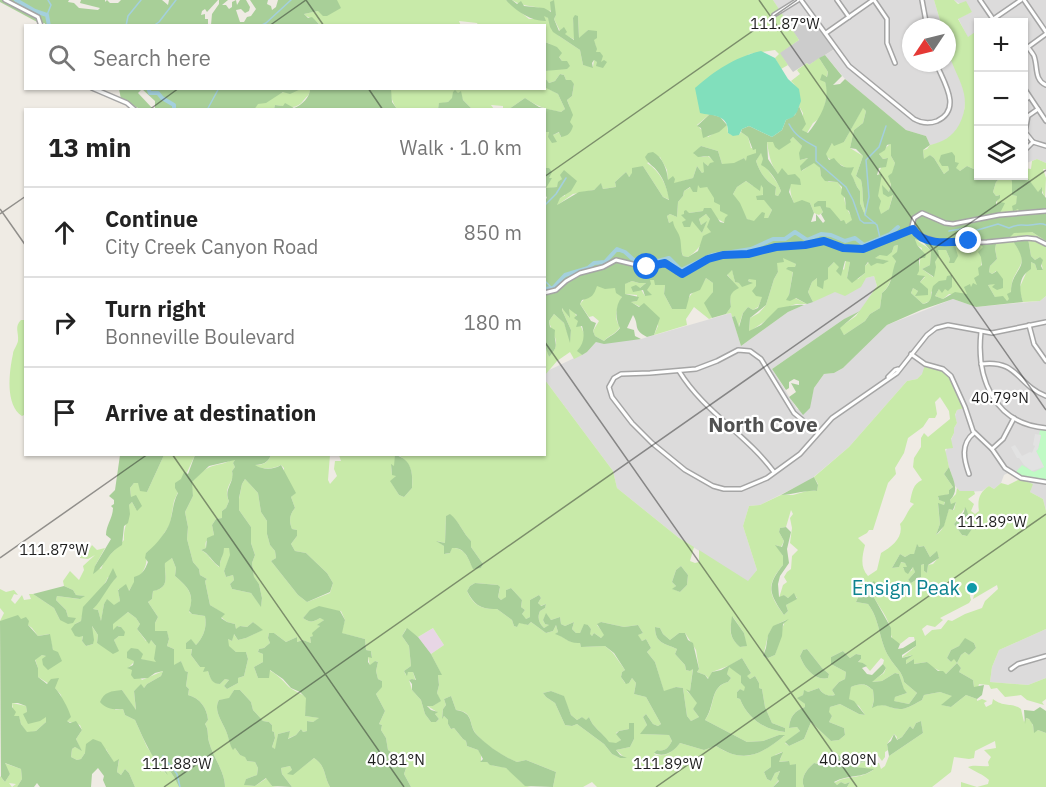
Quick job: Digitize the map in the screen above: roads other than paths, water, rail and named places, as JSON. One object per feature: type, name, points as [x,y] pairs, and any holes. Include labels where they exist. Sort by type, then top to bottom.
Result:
[{"type":"street","points":[[5,0],[38,16],[40,24]]},
{"type":"street","points":[[774,15],[800,0],[852,69],[916,120],[926,123],[944,116],[950,104],[950,94],[940,72]]},
{"type":"street","points":[[837,0],[849,17]]},
{"type":"street","points":[[825,34],[874,0],[886,19],[888,45],[895,63]]},
{"type":"street","points":[[922,0],[925,18]]},
{"type":"street","points":[[980,0],[992,18]]},
{"type":"street","points":[[995,18],[1022,0],[1046,33],[1028,47],[1034,56],[1038,78],[1046,85]]},
{"type":"street","points":[[96,90],[132,108]]},
{"type":"street","points":[[1029,96],[1046,120]]},
{"type":"street","points":[[1038,109],[1028,116],[1026,133],[1034,142],[1046,146]]},
{"type":"street","points":[[1028,147],[1034,142]]},
{"type":"street","points":[[1046,211],[999,214],[953,224],[922,213],[913,220],[913,228],[920,236],[942,243],[1031,238],[1046,244]]},
{"type":"street","points":[[546,292],[556,290],[567,280],[580,273],[603,267],[616,260],[645,267],[666,263],[682,274],[708,259],[723,255],[748,254],[776,247],[824,241],[843,248],[863,249],[913,228]]},
{"type":"street","points":[[818,433],[794,413],[765,364],[750,351],[734,351],[706,366],[679,371],[621,374],[610,384],[609,391],[612,397],[632,423],[652,443],[697,478],[713,486],[731,490],[751,486],[800,454],[832,418],[897,373],[928,333],[939,327],[948,325],[981,332],[1003,332],[1046,322]]},
{"type":"street","points":[[1029,325],[1034,344],[1046,361]]},
{"type":"street","points":[[981,332],[981,364],[984,379],[994,398],[1003,410],[1014,418],[1030,425],[1046,428]]},
{"type":"street","points":[[911,354],[925,364],[943,369],[951,376],[967,410],[974,433],[992,449],[1002,465],[1014,475],[1024,479],[1046,482]]},
{"type":"street","points":[[981,364],[1005,365],[1032,389],[1046,396]]},
{"type":"street","points":[[679,371],[709,409],[754,448],[774,472]]},
{"type":"street","points":[[992,449],[1003,439],[1014,418]]},
{"type":"street","points":[[969,474],[964,454],[966,441],[974,433]]},
{"type":"street","points":[[1011,669],[1018,664],[1046,656]]},
{"type":"waterway","points":[[16,0],[47,15],[49,24]]},
{"type":"waterway","points":[[47,15],[51,5],[48,0]]},
{"type":"waterway","points":[[126,24],[128,16],[141,0]]},
{"type":"waterway","points":[[156,24],[176,0]]},
{"type":"waterway","points":[[264,24],[291,0]]},
{"type":"waterway","points":[[149,90],[150,93],[158,93],[174,105],[174,108]]},
{"type":"waterway","points":[[208,108],[218,90]]},
{"type":"waterway","points":[[789,124],[797,135],[816,147],[816,161],[846,187],[860,220],[864,223],[875,223]]},
{"type":"waterway","points":[[880,238],[877,225],[865,215],[869,197],[866,160],[879,147],[886,126]]},
{"type":"waterway","points":[[546,204],[556,194],[566,178]]},
{"type":"waterway","points":[[949,231],[966,228],[974,231],[998,224],[1009,228],[1017,225],[1046,225]]},
{"type":"waterway","points":[[546,289],[553,288],[565,275],[588,268],[594,263],[605,262],[617,249],[625,252],[636,262],[654,262],[669,258],[681,270],[712,255],[751,249],[773,239],[785,239],[795,232],[807,240],[821,234],[831,235],[845,241],[855,238],[864,245],[890,234],[898,227]]},
{"type":"waterway","points":[[546,282],[552,288]]},
{"type":"waterway","points":[[163,756],[177,774],[180,787]]},
{"type":"place","name":"Ensign Peak","points":[[972,588]]},
{"type":"district","name":"North Cove","points":[[763,425]]}]
